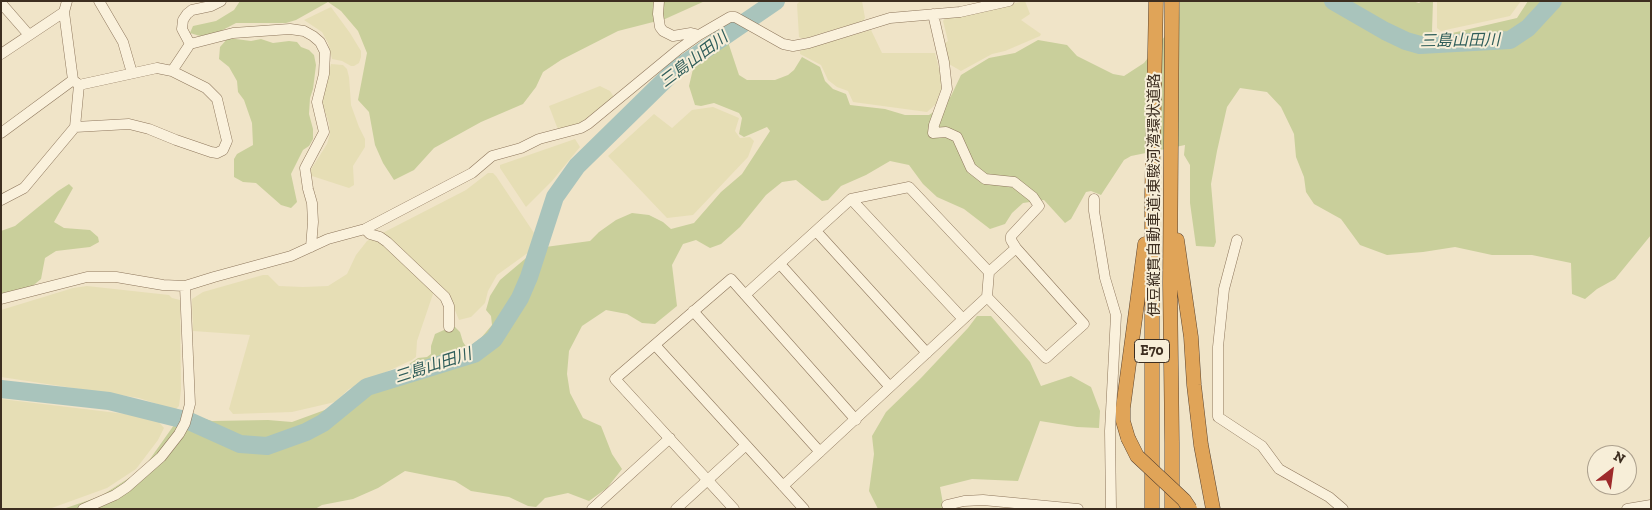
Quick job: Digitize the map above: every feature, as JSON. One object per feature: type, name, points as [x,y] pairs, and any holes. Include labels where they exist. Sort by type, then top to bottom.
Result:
[{"type":"highway","name":"伊豆縦貫自動車道;東駿河湾環状道路","points":[[1152,509],[1152,193],[1156,1]]},
{"type":"highway","name":"伊豆縦貫自動車道;東駿河湾環状道路","points":[[1172,1],[1170,146],[1172,509]]},
{"type":"highway","points":[[1152,193],[1123,408],[1123,421],[1128,438],[1137,456],[1184,500],[1190,509]]},
{"type":"highway","points":[[1170,194],[1192,337],[1194,385],[1201,445],[1213,509]]},
{"type":"street","points":[[99,1],[122,42],[132,73]]},
{"type":"street","points":[[190,44],[182,29],[183,20],[187,14],[192,10],[211,6],[221,1]]},
{"type":"street","points":[[659,1],[658,14],[660,27],[663,31],[674,36],[691,33],[699,34]]},
{"type":"street","points":[[1,299],[87,277],[116,277],[163,285],[185,286],[291,256],[328,239],[364,229],[472,173],[492,156],[521,148],[539,139],[588,124],[679,49],[699,34],[730,17],[736,17],[774,40],[793,46],[809,43],[890,18],[960,12],[1009,1]]},
{"type":"street","points":[[1,3],[28,35]]},
{"type":"street","points":[[1,54],[65,6],[76,83],[75,127],[24,188],[1,200]]},
{"type":"street","points":[[933,14],[945,68],[947,89],[933,133],[946,132],[957,137],[971,168],[985,179],[1014,182],[1033,197],[1039,206],[1011,236],[1011,240],[1084,324],[1046,358],[987,297]]},
{"type":"street","points":[[172,71],[190,44],[233,33],[290,29],[304,31],[320,42],[326,57],[317,102],[324,132],[306,168],[308,189],[312,203],[311,247]]},
{"type":"street","points":[[1,133],[76,83],[157,68],[172,71],[206,88],[218,99],[226,147],[217,153],[211,152],[149,129],[129,124],[75,127]]},
{"type":"street","points":[[745,296],[852,198],[909,187],[989,272]]},
{"type":"street","points":[[852,198],[963,319]]},
{"type":"street","points":[[1094,199],[1094,211],[1105,278],[1116,315],[1110,431],[1111,509]]},
{"type":"street","points":[[364,229],[387,242],[445,297],[449,306],[449,327]]},
{"type":"street","points":[[816,231],[927,353]]},
{"type":"street","points":[[1237,240],[1224,289],[1218,347],[1218,417],[1258,442],[1279,469],[1318,490],[1337,502],[1344,509]]},
{"type":"street","points":[[783,486],[987,297],[989,272],[1016,248]]},
{"type":"street","points":[[780,264],[890,387]]},
{"type":"street","points":[[734,509],[615,379],[731,279],[856,420]]},
{"type":"street","points":[[83,509],[115,495],[127,487],[161,457],[185,423],[190,404],[185,286]]},
{"type":"street","points":[[693,311],[820,452]]},
{"type":"street","points":[[655,345],[804,509]]},
{"type":"street","points":[[592,509],[670,438]]},
{"type":"street","points":[[676,509],[746,445]]},
{"type":"street","points":[[946,506],[964,501],[983,500],[1078,509]]},
{"type":"street","points":[[1627,509],[1651,504]]},
{"type":"shaded area","points":[[800,1],[862,1],[865,18],[863,21],[801,38],[799,37],[797,4]]},
{"type":"shaded area","points":[[1025,1],[1030,14],[1021,20],[1041,34],[1040,36],[1005,51],[992,54],[961,71],[949,64],[945,43],[948,41],[943,21],[946,17]]},
{"type":"shaded area","points":[[1437,1],[1521,1],[1510,16],[1441,31],[1437,28]]},
{"type":"shaded area","points":[[331,7],[361,51],[359,63],[354,66],[332,59],[328,43],[322,32],[304,20]]},
{"type":"shaded area","points":[[871,30],[882,53],[935,53],[943,84],[936,104],[927,112],[853,102],[848,91],[837,87],[828,80],[821,65],[800,54],[800,51],[804,49]]},
{"type":"shaded area","points":[[331,64],[343,65],[347,69],[351,105],[365,139],[365,147],[353,166],[354,185],[349,188],[312,176],[310,171],[327,144],[330,134],[329,123],[321,101]]},
{"type":"shaded area","points":[[600,86],[610,91],[614,97],[579,124],[561,130],[557,127],[549,106]]},
{"type":"shaded area","points":[[713,107],[739,118],[735,131],[740,138],[750,137],[754,141],[748,157],[693,215],[667,218],[608,156],[654,114],[672,128],[692,110]]},
{"type":"shaded area","points":[[575,139],[580,147],[552,181],[526,207],[500,168],[500,165]]},
{"type":"shaded area","points":[[488,173],[493,173],[496,176],[534,233],[529,252],[497,275],[488,291],[485,303],[471,317],[459,320],[454,308],[444,294],[434,291],[417,341],[416,357],[412,360],[349,389],[335,402],[292,412],[233,414],[229,409],[250,335],[193,331],[192,299],[203,292],[263,275],[268,275],[279,286],[328,286],[347,274],[356,255],[367,241],[466,190]]},
{"type":"shaded area","points":[[87,286],[169,295],[180,300],[181,390],[179,406],[175,410],[139,398],[1,377],[1,310],[73,288]]},
{"type":"shaded area","points":[[1,399],[126,414],[158,421],[164,428],[158,440],[136,469],[107,488],[49,509],[1,509]]},
{"type":"green space","points":[[240,1],[705,1],[665,19],[618,31],[561,60],[543,72],[536,87],[523,104],[481,122],[434,148],[414,170],[394,180],[383,163],[375,145],[369,112],[358,100],[367,53],[358,31],[341,11],[328,2],[296,20],[286,23],[236,23],[217,33],[200,36],[190,33],[193,26],[216,21],[234,10]]},
{"type":"green space","points":[[1180,1],[1412,1],[1419,3],[1422,1],[1433,1],[1432,31],[1435,37],[1517,18],[1528,1],[1651,1],[1651,235],[1615,279],[1597,289],[1585,299],[1572,294],[1571,263],[1532,255],[1492,255],[1455,247],[1387,255],[1360,245],[1341,219],[1314,204],[1306,192],[1304,177],[1296,157],[1294,134],[1281,107],[1267,92],[1240,88],[1227,107],[1211,184],[1216,242],[1214,247],[1196,246],[1190,203],[1190,165],[1184,155],[1185,145],[1131,156],[1124,160],[1101,195],[1091,191],[1086,192],[1071,219],[1065,223],[1044,200],[1023,203],[1012,213],[1005,224],[990,229],[964,209],[937,197],[923,184],[909,165],[890,161],[866,175],[841,186],[828,200],[822,201],[796,180],[782,182],[766,195],[740,227],[721,244],[710,248],[696,240],[683,244],[672,265],[677,306],[655,324],[642,323],[627,314],[606,310],[582,326],[569,351],[567,374],[570,393],[583,418],[601,426],[612,454],[622,469],[607,488],[589,501],[568,493],[545,498],[536,507],[528,506],[509,497],[471,491],[455,481],[405,471],[378,488],[353,499],[322,505],[315,509],[63,509],[101,496],[143,469],[174,425],[188,427],[199,417],[212,421],[268,420],[292,422],[333,407],[347,394],[402,369],[418,358],[427,357],[431,354],[431,346],[435,334],[444,330],[455,327],[460,332],[467,348],[481,338],[492,325],[491,316],[486,310],[490,296],[500,280],[538,248],[590,241],[616,220],[632,213],[649,215],[663,222],[671,229],[694,223],[721,192],[742,174],[770,131],[767,127],[744,137],[739,134],[742,118],[739,113],[714,103],[701,106],[695,105],[689,86],[693,69],[701,58],[728,42],[739,75],[747,80],[775,80],[788,75],[794,70],[802,57],[820,67],[825,81],[833,89],[846,94],[850,105],[885,109],[905,115],[929,115],[943,106],[951,96],[961,75],[989,58],[1015,53],[1038,40],[1067,45],[1077,56],[1113,74],[1124,76],[1144,63],[1179,18]]},
{"type":"green space","points":[[228,38],[251,41],[261,39],[273,43],[297,42],[301,47],[309,50],[314,55],[316,65],[309,114],[313,129],[313,139],[309,146],[303,150],[291,174],[297,202],[291,208],[281,205],[256,183],[243,182],[234,177],[234,159],[237,154],[253,145],[252,123],[244,100],[238,92],[237,81],[229,67],[219,59],[220,47]]},
{"type":"green space","points":[[69,184],[73,188],[54,222],[64,228],[90,230],[98,237],[99,242],[90,247],[56,251],[45,258],[41,279],[24,293],[1,299],[1,231],[15,226]]},
{"type":"green space","points":[[977,316],[991,316],[1030,362],[1041,386],[1071,376],[1091,387],[1100,411],[1099,428],[1077,427],[1040,421],[1018,481],[972,479],[940,487],[944,509],[878,509],[869,491],[874,454],[872,436],[886,412],[921,378]]},
{"type":"waterway","name":"三島山田川","points":[[1,389],[109,401],[189,421],[240,444],[267,446],[306,432],[323,423],[367,387],[474,354],[494,339],[520,298],[529,277],[555,197],[577,166],[675,70],[776,1]]},
{"type":"waterway","name":"三島山田川","points":[[1333,1],[1385,31],[1420,45],[1510,40],[1528,28],[1553,1]]}]
